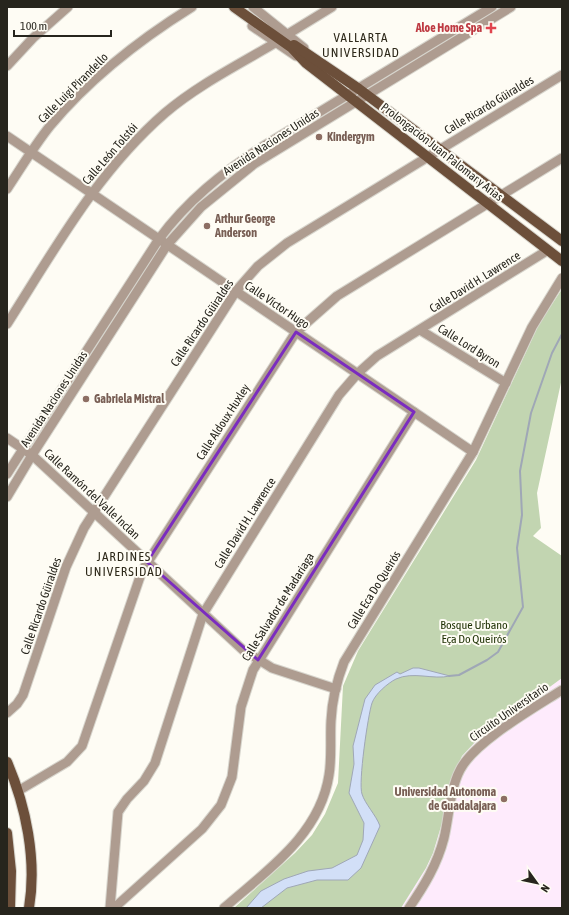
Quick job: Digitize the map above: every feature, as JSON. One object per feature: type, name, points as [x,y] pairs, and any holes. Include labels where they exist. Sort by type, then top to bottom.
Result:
[{"type":"main road","name":"Prolongación Juan Palomar y Arias","points":[[234,7],[292,48],[306,64],[348,94],[426,158],[562,261]]},
{"type":"main road","name":"Prolongación Juan Palomar y Arias","points":[[242,7],[359,89],[562,241]]},
{"type":"main road","points":[[7,762],[18,791],[29,842],[31,867],[29,908]]},
{"type":"main road","points":[[7,833],[11,871],[11,906]]},
{"type":"street","points":[[7,66],[33,38],[68,7]]},
{"type":"street","name":"Calle Luigi Pirandello","points":[[7,189],[31,152],[62,113],[99,76],[148,35],[192,7]]},
{"type":"street","points":[[227,7],[306,64]]},
{"type":"street","points":[[253,7],[318,60]]},
{"type":"street","points":[[288,34],[332,7]]},
{"type":"street","name":"Avenida Naciones Unidas","points":[[7,474],[159,239],[184,208],[226,171],[348,94],[359,89],[492,7]]},
{"type":"street","name":"Avenida Naciones Unidas","points":[[7,497],[32,455],[167,245],[201,207],[254,164],[511,7]]},
{"type":"street","name":"Calle León Tolstói","points":[[7,324],[91,193],[120,157],[166,112],[199,88],[275,42]]},
{"type":"street","name":"Calle Ricardo Güiraldes","points":[[7,713],[17,704],[23,695],[66,567],[74,547],[93,511],[236,291],[258,266],[287,243],[562,75]]},
{"type":"street","name":"Calle Víctor Hugo","points":[[7,136],[473,452]]},
{"type":"street","name":"Calle Aldoux Huxley","points":[[18,791],[67,762],[75,756],[82,746],[139,579],[147,562],[296,332],[337,296],[562,158]]},
{"type":"street","name":"Calle David H. Lawrence","points":[[110,908],[118,812],[127,799],[144,781],[155,762],[203,614],[340,395],[358,373],[377,356],[548,250]]},
{"type":"street","name":"Calle Eca Do Queirós","points":[[224,908],[291,848],[306,830],[316,813],[330,774],[331,720],[336,689],[344,662],[473,452],[532,327],[562,278]]},
{"type":"street","name":"Calle Lord Byron","points":[[420,330],[506,383]]},
{"type":"street","name":"Calle Salvador de Madariaga","points":[[114,908],[202,829],[221,805],[232,777],[237,728],[245,693],[258,660],[414,412]]},
{"type":"street","name":"Calle Ramón del Valle Inclan","points":[[7,438],[32,455],[243,650],[258,660],[278,670],[336,689]]},
{"type":"street","name":"Circuito Universitario","points":[[409,908],[426,883],[439,856],[455,783],[460,770],[467,759],[483,743],[562,690]]},
{"type":"highlighted area","points":[[296,332],[414,412],[258,660],[147,562]]},
{"type":"shaded area","name":"Universidad Autonoma de Guadalajara","points":[[562,678],[562,908],[401,908],[426,868],[433,853],[445,813],[449,785],[462,756],[477,740]]},
{"type":"green space","name":"Bosque Urbano Eça Do Queirós","points":[[562,289],[562,378],[537,493],[541,528],[533,536],[562,556],[562,678],[477,740],[462,756],[449,785],[445,813],[433,853],[426,868],[401,908],[234,908],[295,853],[312,835],[325,814],[338,783],[343,686],[358,651],[476,460],[539,324]]},
{"type":"water","points":[[413,668],[419,668],[450,676],[409,676],[396,679],[379,693],[372,703],[362,764],[361,787],[363,798],[380,826],[361,868],[348,880],[317,880],[287,888],[261,908],[246,908],[261,891],[284,879],[308,871],[332,868],[357,855],[363,840],[364,823],[349,793],[354,764],[353,746],[365,699],[375,685],[397,672],[400,674]]},
{"type":"waterway","points":[[449,676],[459,675],[487,660],[498,652],[523,607],[517,548],[522,515],[520,471],[531,413],[552,353],[562,334]]},
{"type":"place","name":"Aloe Home Spa","points":[[491,28]]},
{"type":"place","name":"Kindergym","points":[[319,137]]},
{"type":"place","name":"Arthur George Anderson","points":[[207,226]]},
{"type":"place","name":"Gabriela Mistral","points":[[86,399]]},
{"type":"place","name":"Universidad Autonoma de Guadalajara","points":[[504,799]]},
{"type":"district","name":"VALLARTA UNIVERSIDAD","points":[[361,44]]},
{"type":"district","name":"JARDINES UNIVERSIDAD","points":[[124,564]]}]
